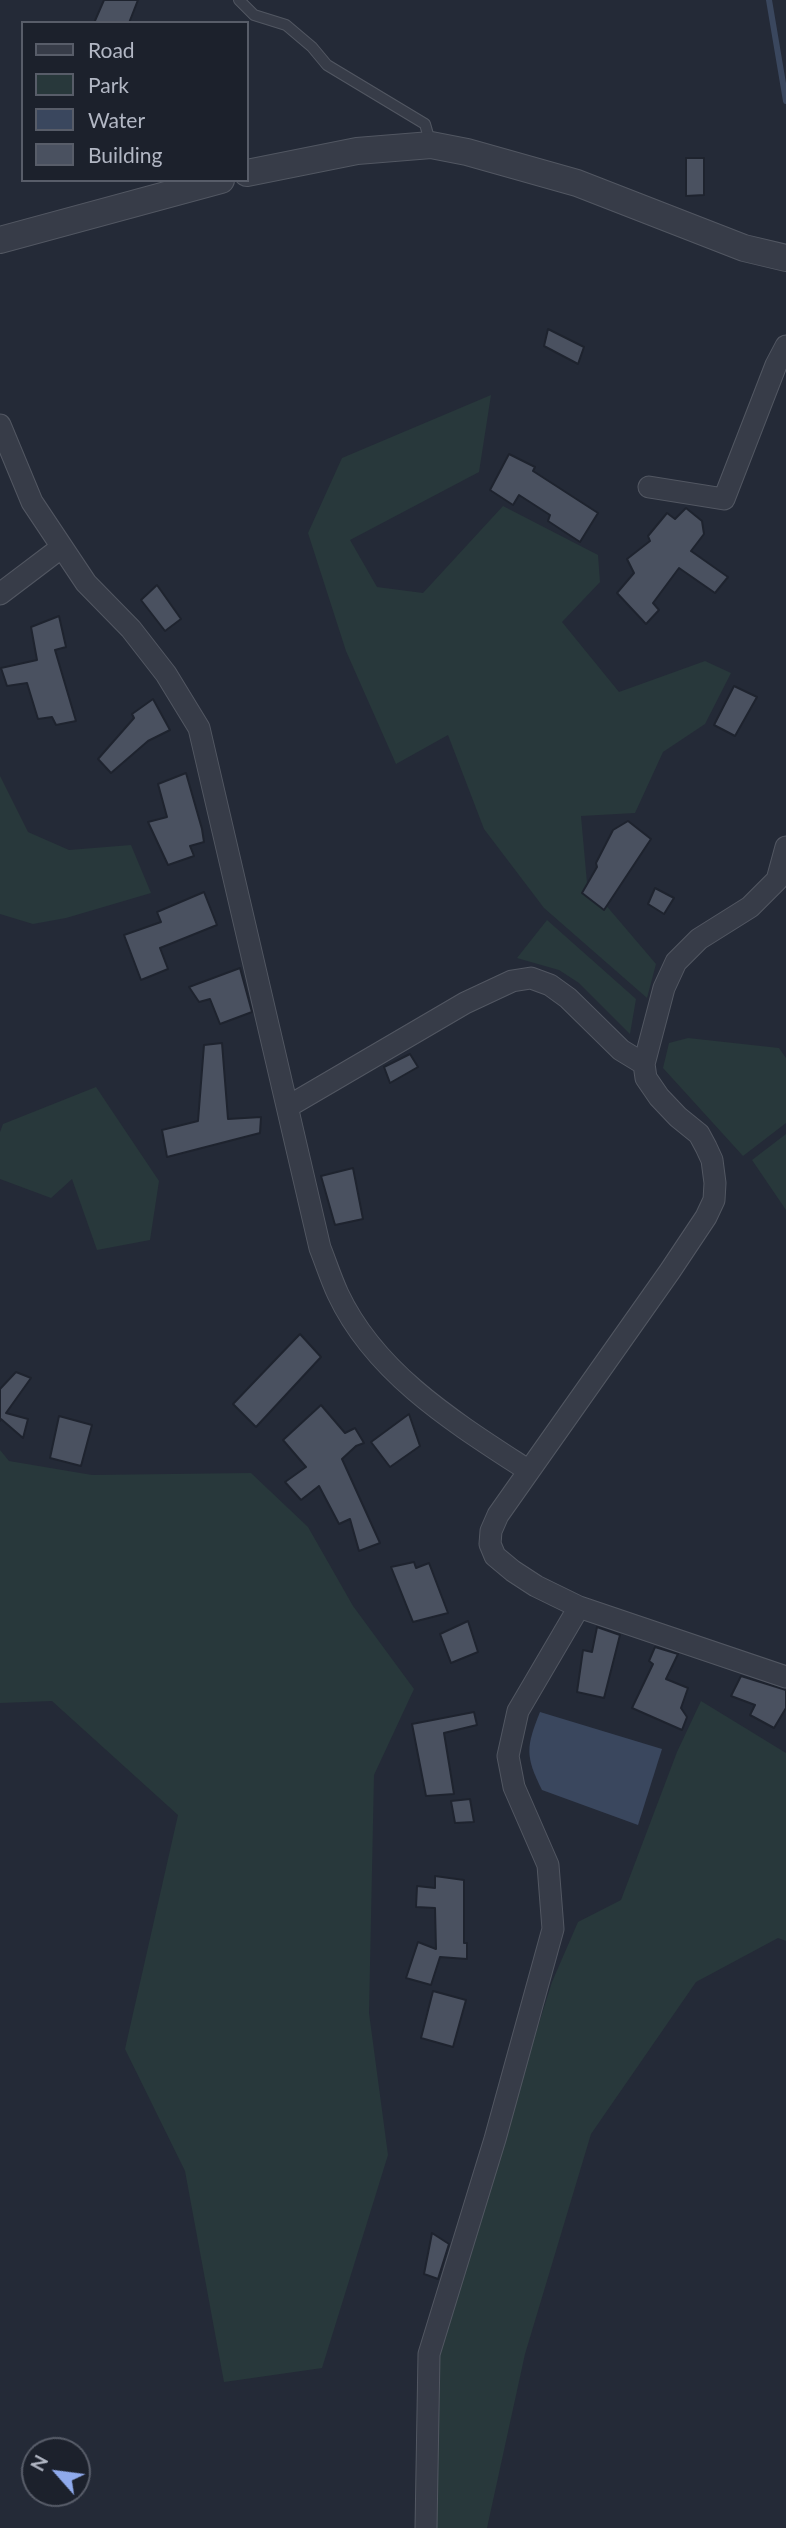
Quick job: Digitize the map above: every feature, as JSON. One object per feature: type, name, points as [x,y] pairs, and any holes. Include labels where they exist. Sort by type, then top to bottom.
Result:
[{"type":"street","points":[[248,173],[357,151],[431,145],[467,152],[577,183],[744,248],[786,258]]},
{"type":"street","points":[[0,240],[214,182]]},
{"type":"street","points":[[649,487],[724,499],[786,346]]},
{"type":"street","points":[[0,425],[32,502],[86,583],[131,629],[166,674],[199,728],[230,872],[289,1106],[320,1248],[338,1295],[363,1334],[390,1367],[427,1402],[529,1471]]},
{"type":"street","points":[[0,594],[62,547]]},
{"type":"street","points":[[786,847],[782,883],[699,939],[676,962],[664,988],[644,1064],[646,1078],[659,1097],[699,1134],[706,1147],[712,1160],[714,1200],[706,1217],[670,1271],[498,1515],[491,1531],[490,1544],[495,1556],[513,1572],[579,1607],[786,1677]]},
{"type":"street","points":[[289,1106],[464,1003],[512,981],[531,978],[550,985],[568,998],[621,1050],[644,1064]]},
{"type":"street","points":[[426,2528],[429,2354],[499,2126],[553,1929],[548,1865],[514,1787],[509,1756],[518,1712],[579,1607]]},
{"type":"lane","points":[[239,0],[254,15],[286,25],[312,47],[327,65],[425,124],[431,145]]},
{"type":"green space","points":[[491,395],[479,472],[350,540],[377,587],[423,593],[503,506],[598,555],[600,582],[562,622],[619,692],[705,661],[731,673],[705,724],[663,752],[635,813],[581,816],[587,883],[656,964],[647,998],[544,908],[484,829],[448,735],[396,764],[346,651],[308,533],[342,458]]},
{"type":"green space","points":[[0,776],[28,832],[69,850],[131,845],[151,893],[66,918],[33,924],[0,914]]},
{"type":"green space","points":[[547,920],[636,999],[630,1034],[579,983],[559,970],[517,958]]},
{"type":"green space","points":[[688,1038],[779,1048],[786,1058],[786,1123],[743,1156],[663,1068],[669,1043]]},
{"type":"green space","points":[[96,1087],[159,1181],[150,1240],[97,1250],[72,1179],[51,1198],[0,1179],[0,1132],[3,1124]]},
{"type":"green space","points":[[786,1134],[786,1210],[752,1160]]},
{"type":"green space","points":[[0,1450],[9,1461],[92,1475],[251,1473],[308,1527],[353,1606],[414,1689],[374,1775],[369,2013],[388,2155],[322,2368],[224,2382],[185,2171],[125,2049],[178,1815],[52,1701],[0,1703]]},
{"type":"green space","points":[[701,1701],[786,1753],[786,1941],[778,1938],[696,1982],[591,2134],[525,2354],[487,2528],[433,2528],[434,2356],[552,1982],[578,1922],[621,1900],[677,1752]]},
{"type":"water","points":[[540,1712],[662,1749],[638,1825],[542,1790],[529,1751]]},
{"type":"building","points":[[104,0],[138,0],[130,21],[95,21]]},
{"type":"building","points":[[686,158],[704,158],[704,195],[686,196]]},
{"type":"building","points":[[548,329],[584,347],[578,364],[544,346]]},
{"type":"building","points":[[509,454],[535,467],[533,471],[598,513],[580,542],[548,521],[550,515],[519,495],[513,505],[490,490]]},
{"type":"building","points":[[686,508],[702,521],[704,534],[691,551],[728,577],[715,593],[679,568],[653,603],[659,610],[646,624],[617,593],[634,573],[627,559],[650,541],[648,536],[667,513],[675,519]]},
{"type":"building","points":[[157,585],[181,619],[165,631],[141,600]]},
{"type":"building","points":[[59,616],[66,647],[55,650],[76,721],[56,725],[52,717],[38,719],[27,683],[7,686],[1,668],[37,660],[31,627]]},
{"type":"building","points":[[734,686],[757,697],[735,736],[714,725]]},
{"type":"building","points":[[153,699],[170,730],[148,741],[111,773],[98,759],[134,718],[132,714]]},
{"type":"building","points":[[186,773],[204,842],[190,846],[194,856],[168,865],[148,822],[167,817],[158,784]]},
{"type":"building","points":[[628,821],[651,839],[604,910],[582,893],[613,830]]},
{"type":"building","points":[[655,888],[674,898],[664,914],[648,904]]},
{"type":"building","points":[[204,892],[217,925],[160,948],[168,969],[141,980],[124,935],[161,922],[157,912]]},
{"type":"building","points":[[240,968],[252,1012],[220,1024],[210,999],[199,1002],[189,987]]},
{"type":"building","points":[[222,1043],[228,1119],[261,1117],[260,1133],[167,1157],[162,1130],[198,1121],[204,1045]]},
{"type":"building","points":[[410,1054],[418,1067],[390,1083],[384,1067]]},
{"type":"building","points":[[353,1168],[363,1219],[335,1225],[321,1176]]},
{"type":"building","points":[[300,1334],[321,1357],[256,1427],[233,1404]]},
{"type":"building","points":[[16,1372],[31,1378],[6,1413],[28,1419],[23,1438],[1,1419],[0,1421],[0,1389]]},
{"type":"building","points":[[321,1405],[345,1433],[355,1428],[364,1443],[356,1446],[342,1459],[380,1543],[359,1551],[350,1519],[339,1524],[319,1486],[301,1500],[285,1482],[306,1467],[283,1440]]},
{"type":"building","points":[[409,1414],[420,1446],[390,1467],[371,1442]]},
{"type":"building","points":[[59,1416],[92,1425],[81,1466],[50,1458]]},
{"type":"building","points":[[414,1562],[416,1568],[429,1563],[448,1613],[413,1622],[391,1567]]},
{"type":"building","points":[[468,1621],[478,1652],[451,1663],[440,1634]]},
{"type":"building","points":[[597,1627],[620,1635],[604,1698],[577,1692],[583,1650],[592,1652]]},
{"type":"building","points":[[655,1647],[678,1654],[666,1679],[688,1688],[681,1708],[687,1717],[682,1730],[632,1708],[653,1664],[649,1661]]},
{"type":"building","points":[[741,1676],[786,1690],[786,1708],[774,1728],[750,1715],[755,1705],[731,1696]]},
{"type":"building","points":[[474,1712],[477,1725],[444,1733],[454,1794],[426,1796],[412,1724]]},
{"type":"building","points":[[470,1799],[474,1822],[455,1823],[451,1801]]},
{"type":"building","points":[[435,1876],[464,1880],[464,1943],[467,1943],[467,1959],[440,1957],[431,1985],[406,1978],[418,1942],[436,1949],[435,1908],[416,1907],[417,1886],[435,1888]]},
{"type":"building","points":[[433,1991],[466,2000],[453,2047],[421,2038]]},
{"type":"building","points":[[432,2233],[449,2244],[438,2279],[424,2274]]},
{"type":"waterway","points":[[769,0],[786,101]]}]
